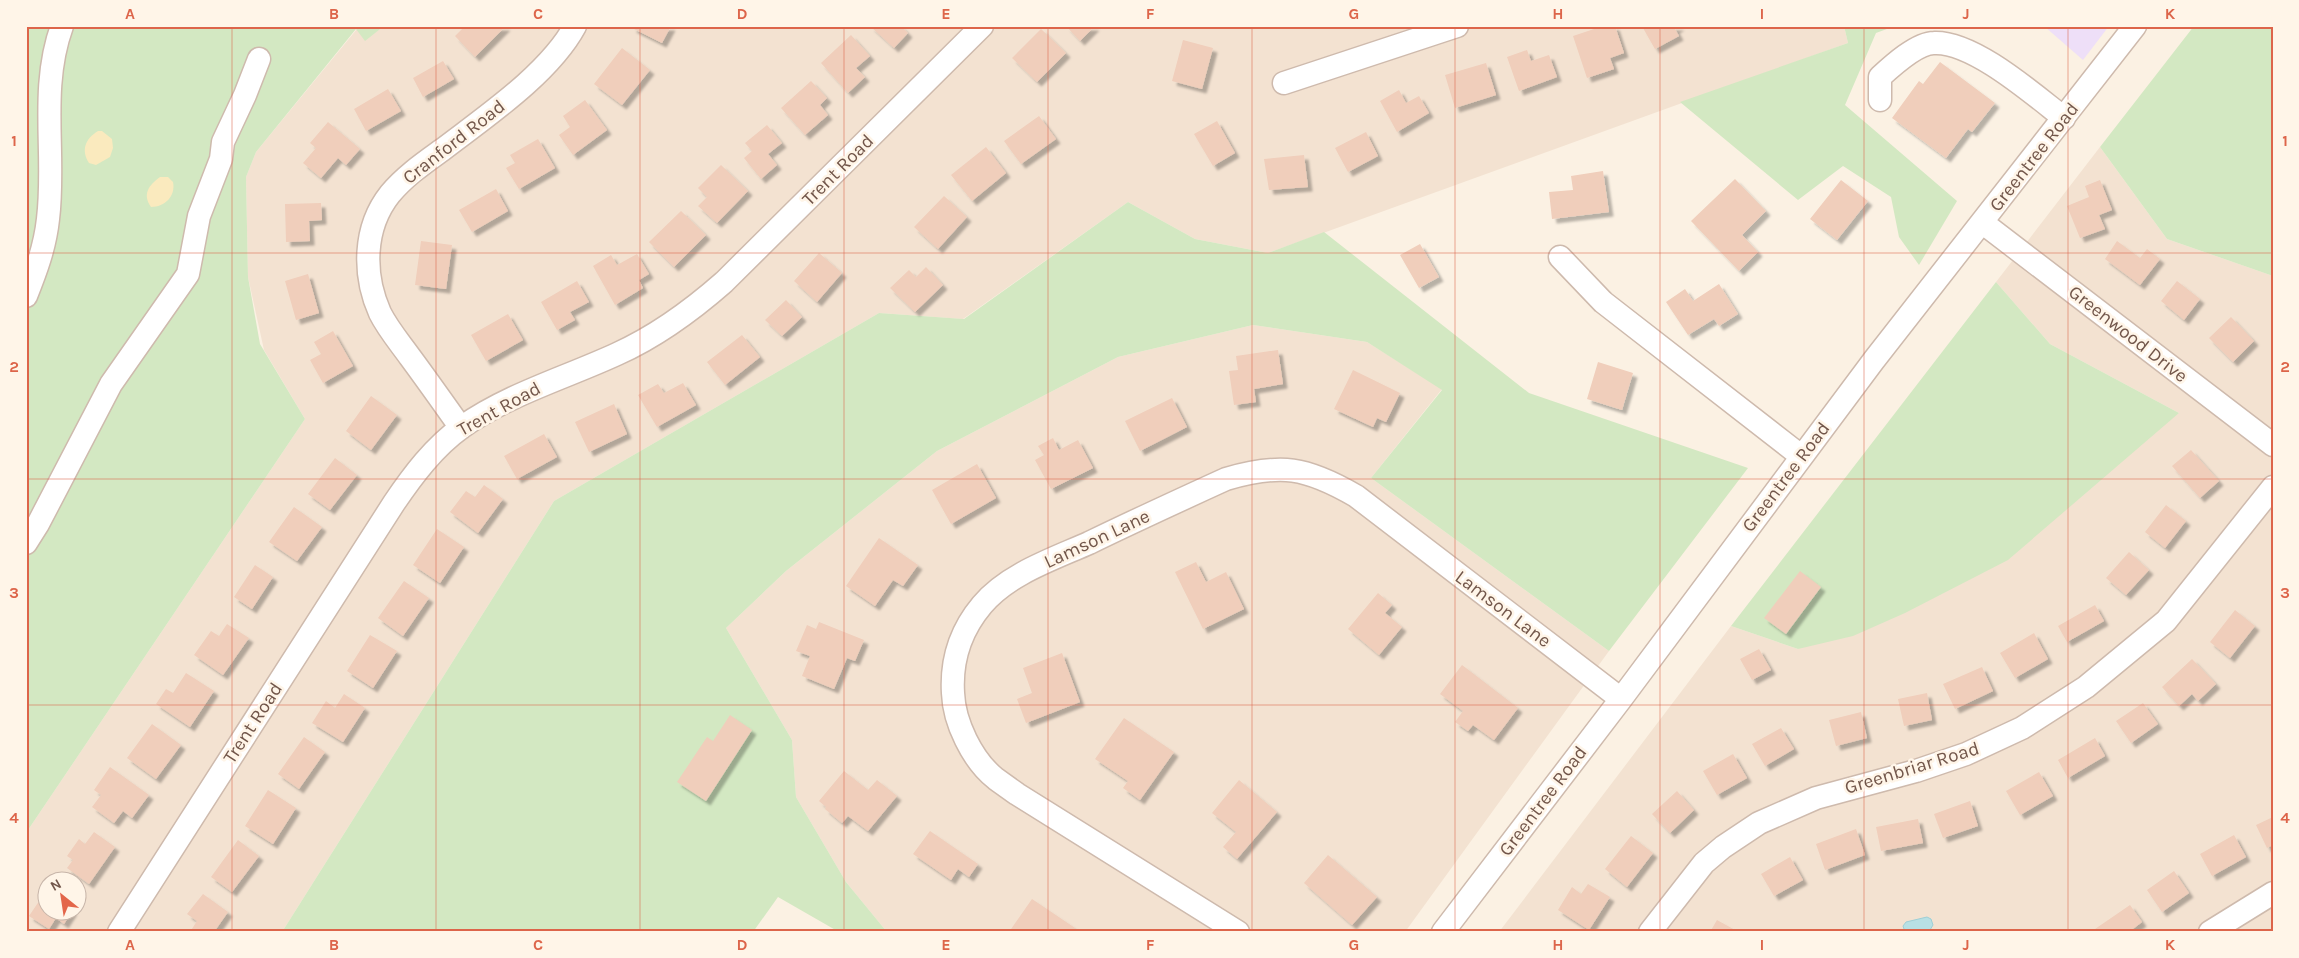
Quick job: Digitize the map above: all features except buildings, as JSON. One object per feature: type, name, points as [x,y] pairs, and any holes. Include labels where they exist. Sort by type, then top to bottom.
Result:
[{"type":"street","points":[[26,296],[43,250],[48,219],[49,87],[54,54],[62,26]]},
{"type":"street","name":"Cranford Road","points":[[461,428],[393,334],[380,312],[369,272],[367,254],[370,236],[377,216],[389,195],[406,176],[499,107],[556,52],[575,26]]},
{"type":"street","name":"Trent Road","points":[[118,932],[394,503],[429,457],[461,428],[502,404],[617,354],[666,328],[685,314],[724,282],[982,26]]},
{"type":"street","points":[[1284,83],[1457,26]]},
{"type":"street","name":"Greentree Road","points":[[1443,932],[1621,699],[1801,456],[2135,26]]},
{"type":"street","points":[[1880,100],[1880,77],[1901,57],[1932,42],[1952,45],[1972,52],[2064,118]]},
{"type":"street","points":[[26,543],[38,524],[111,384],[188,274],[199,216],[220,159],[223,142],[259,59]]},
{"type":"street","name":"Greenwood Drive","points":[[1983,223],[2273,445]]},
{"type":"street","points":[[1560,257],[1603,302],[1801,456]]},
{"type":"street","name":"Lamson Lane","points":[[1238,932],[994,778],[974,754],[961,728],[953,701],[952,674],[957,650],[967,625],[983,604],[1023,574],[1226,479],[1249,472],[1274,468],[1301,471],[1328,480],[1356,496],[1621,699]]},
{"type":"street","name":"Greenbriar Road","points":[[1650,932],[1704,862],[1722,847],[1759,823],[1816,798],[1916,771],[1966,754],[2022,728],[2086,687],[2166,621],[2273,487]]},
{"type":"street","points":[[2210,932],[2273,893]]},
{"type":"shaded area","points":[[384,26],[1844,26],[1848,43],[1268,253],[1195,239],[1128,202],[963,319],[879,313],[554,501],[282,932],[26,932],[26,833],[305,419],[264,350],[248,277],[246,177],[256,152],[357,29],[365,40]]},
{"type":"shaded area","points":[[2044,26],[2109,26],[2083,60]]},
{"type":"shaded area","points":[[2100,147],[2167,239],[2273,276],[2273,932],[1499,932],[1731,626],[1798,649],[2179,413],[2050,344],[1996,282]]},
{"type":"shaded area","points":[[1253,325],[1367,342],[1442,389],[1371,478],[1609,651],[1405,932],[887,932],[846,882],[796,797],[792,740],[726,628],[786,571],[937,451],[1118,357]]},
{"type":"green space","points":[[26,26],[384,26],[365,41],[356,29],[256,152],[246,177],[248,277],[260,344],[305,419],[26,833]]},
{"type":"green space","points":[[1844,26],[1895,26],[1876,33],[1845,105],[1957,201],[1919,265],[1899,237],[1891,197],[1843,166],[1798,200],[1680,102],[1848,43]]},
{"type":"green space","points":[[2194,26],[2273,26],[2273,276],[2167,239],[2100,147]]},
{"type":"green space","points":[[1128,202],[1195,239],[1268,253],[1324,232],[1529,393],[1748,468],[1609,651],[1371,478],[1442,390],[1367,342],[1253,325],[1118,357],[937,451],[786,571],[726,628],[792,740],[796,797],[846,882],[887,932],[839,932],[778,897],[753,932],[282,932],[554,501],[879,313],[964,319]]},
{"type":"green space","points":[[1996,282],[2050,344],[2179,413],[2008,560],[1905,613],[1853,636],[1798,649],[1731,626]]},
{"type":"sand","points":[[98,131],[102,131],[112,139],[113,148],[110,157],[96,165],[89,163],[85,149],[87,141]]},
{"type":"sand","points":[[160,177],[168,177],[173,182],[173,192],[165,203],[151,207],[147,198],[148,190]]},
{"type":"water","points":[[1927,917],[1931,919],[1933,925],[1930,930],[1905,932],[1903,926],[1906,922]]}]
